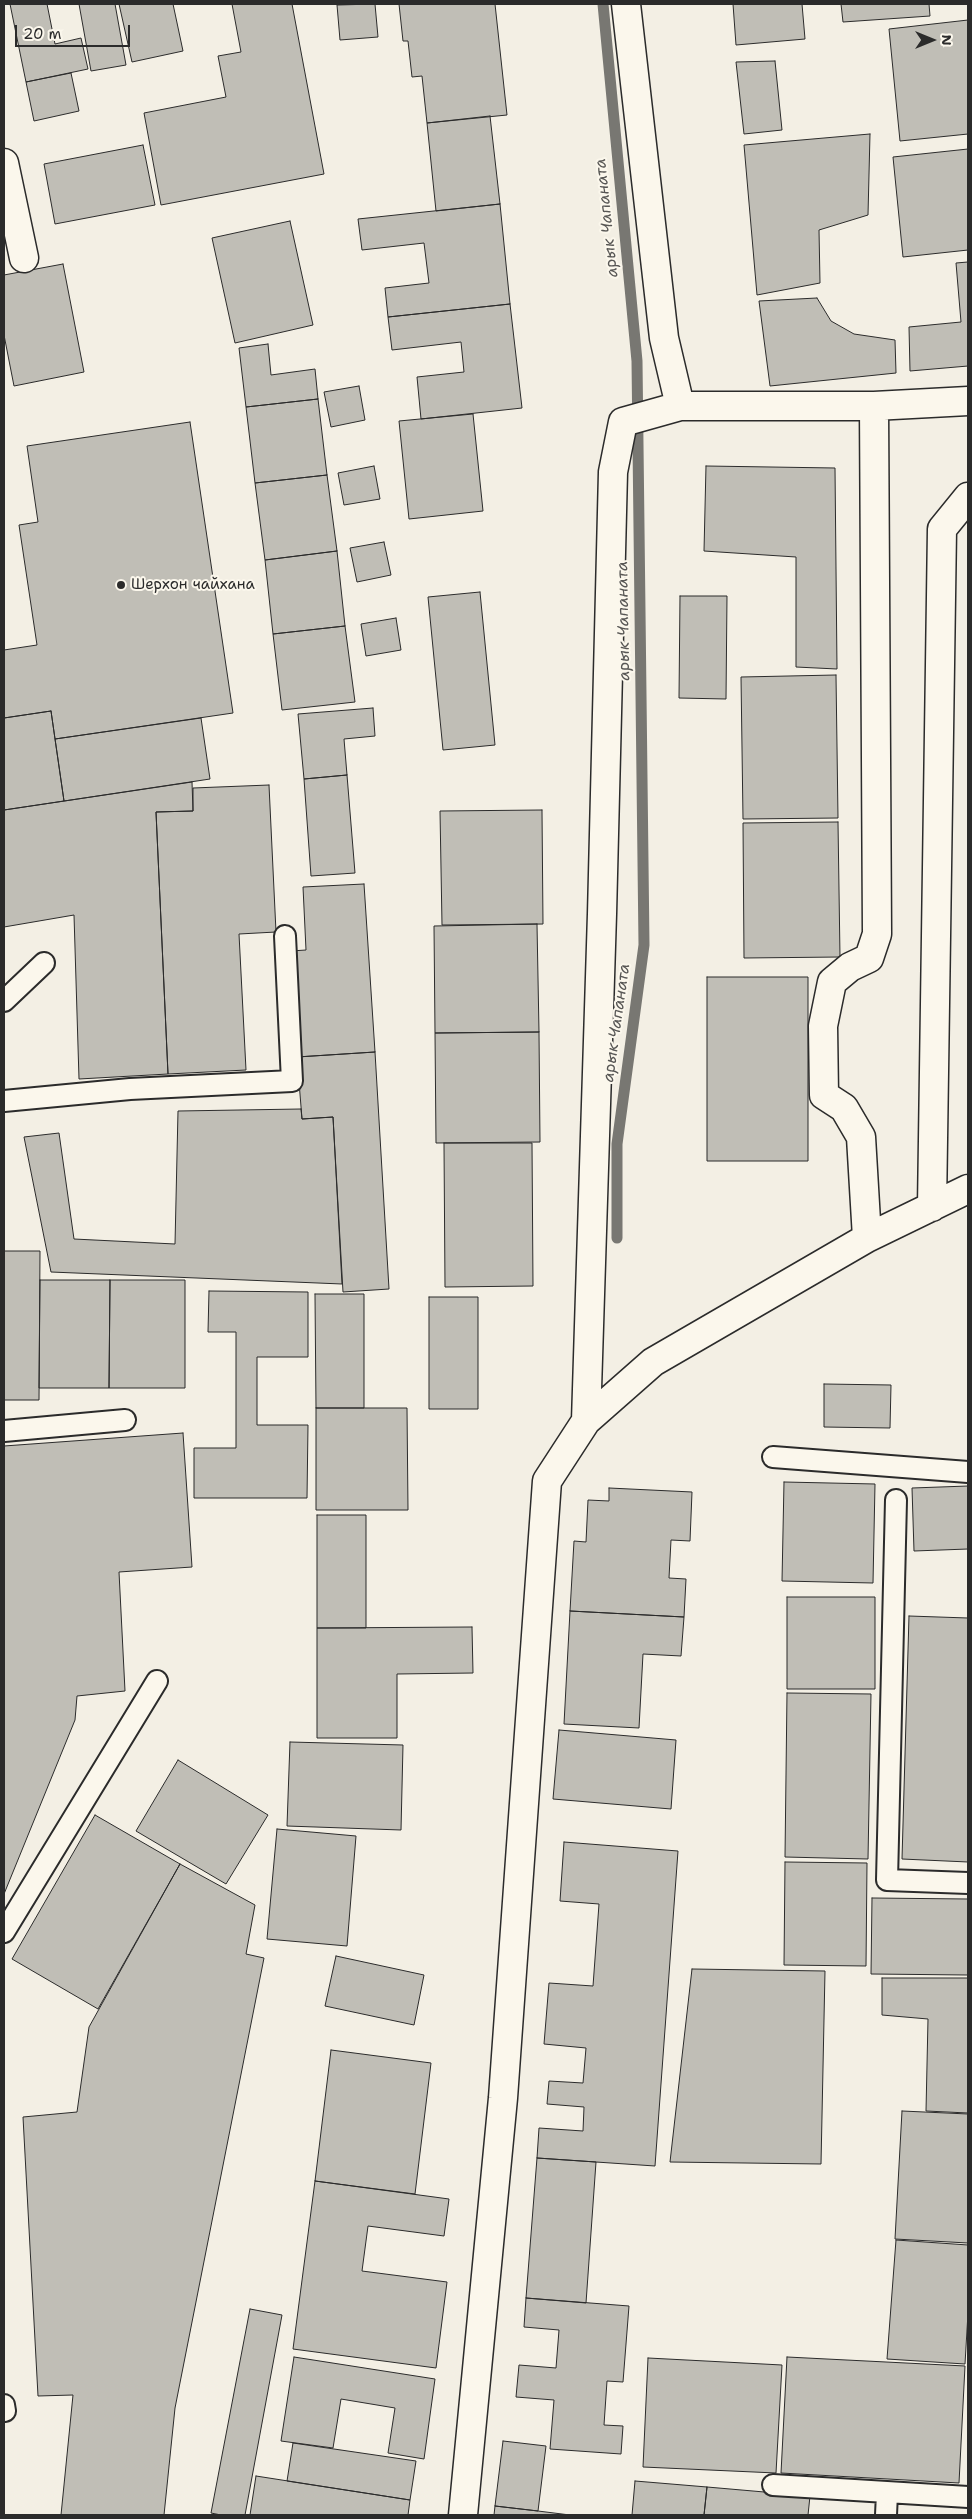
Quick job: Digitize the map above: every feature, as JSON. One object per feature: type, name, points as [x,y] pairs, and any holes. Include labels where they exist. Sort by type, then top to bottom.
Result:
[{"type":"street","points":[[626,4],[664,338],[677,407]]},
{"type":"street","points":[[4,162],[24,258]]},
{"type":"street","points":[[586,1421],[602,914],[612,472],[623,422],[677,407],[874,406],[968,401]]},
{"type":"street","points":[[867,1238],[861,1137],[844,1108],[824,1095],[823,1026],[832,982],[850,967],[869,958],[877,934],[874,406]]},
{"type":"street","points":[[932,1206],[942,529],[968,497]]},
{"type":"street","points":[[463,2515],[504,2098],[548,1481],[586,1421],[653,1362],[867,1238],[968,1189]]},
{"type":"lane","points":[[4,1101],[130,1089],[292,1081],[285,936]]},
{"type":"lane","points":[[4,1001],[44,963]]},
{"type":"lane","points":[[4,1432],[125,1420]]},
{"type":"lane","points":[[773,1457],[968,1472]]},
{"type":"lane","points":[[896,1500],[887,1880],[968,1884]]},
{"type":"lane","points":[[4,1932],[157,1682]]},
{"type":"lane","points":[[773,2484],[968,2497]]},
{"type":"lane","points":[[886,2515],[888,2493]]},
{"type":"building","points":[[10,4],[47,4],[55,44],[81,38],[88,69],[26,82]]},
{"type":"building","points":[[79,4],[115,4],[126,65],[91,71]]},
{"type":"building","points":[[119,4],[173,4],[183,51],[132,62]]},
{"type":"building","points":[[232,4],[292,4],[324,174],[161,205],[144,113],[226,97],[218,56],[241,52]]},
{"type":"building","points":[[375,4],[378,37],[340,40],[337,5]]},
{"type":"building","points":[[399,4],[495,4],[507,115],[427,123],[422,76],[412,77],[408,41],[403,41]]},
{"type":"building","points":[[733,4],[802,4],[805,39],[736,45]]},
{"type":"building","points":[[841,4],[929,4],[930,16],[843,22]]},
{"type":"building","points":[[968,20],[968,134],[900,141],[889,29]]},
{"type":"building","points":[[775,61],[782,130],[744,134],[736,62]]},
{"type":"building","points":[[71,73],[79,111],[34,121],[26,82]]},
{"type":"building","points":[[490,116],[500,204],[436,211],[427,123]]},
{"type":"building","points":[[870,134],[868,215],[819,230],[820,283],[757,295],[744,145]]},
{"type":"building","points":[[143,145],[155,205],[55,224],[44,164]]},
{"type":"building","points":[[968,149],[968,250],[903,257],[893,157]]},
{"type":"building","points":[[500,204],[510,304],[388,317],[385,288],[429,283],[424,243],[362,250],[358,219]]},
{"type":"building","points":[[290,221],[313,325],[235,343],[212,238]]},
{"type":"building","points":[[968,262],[968,366],[910,371],[909,327],[961,322],[956,263]]},
{"type":"building","points":[[63,264],[84,372],[14,386],[4,335],[4,275]]},
{"type":"building","points":[[817,298],[831,321],[854,334],[895,340],[896,373],[770,386],[759,301]]},
{"type":"building","points":[[510,304],[522,408],[421,419],[417,377],[464,372],[461,342],[392,350],[388,317]]},
{"type":"building","points":[[268,344],[271,375],[315,369],[318,399],[246,407],[239,348]]},
{"type":"building","points":[[359,386],[365,420],[331,427],[324,392]]},
{"type":"building","points":[[318,399],[327,475],[255,483],[246,407]]},
{"type":"building","points":[[473,414],[483,511],[409,519],[399,421]]},
{"type":"building","name":"Шерхон чайхана","points":[[190,422],[233,713],[55,739],[51,711],[4,718],[4,650],[37,645],[19,525],[38,522],[27,446]]},
{"type":"building","points":[[374,466],[380,499],[344,505],[338,473]]},
{"type":"building","points":[[706,466],[835,468],[837,669],[796,667],[796,557],[704,551]]},
{"type":"building","points":[[327,475],[337,551],[265,560],[255,483]]},
{"type":"building","points":[[384,542],[391,575],[357,582],[350,548]]},
{"type":"building","points":[[337,551],[345,626],[273,634],[265,560]]},
{"type":"building","points":[[480,592],[495,745],[443,750],[428,597]]},
{"type":"building","points":[[680,596],[727,596],[726,699],[679,698]]},
{"type":"building","points":[[396,618],[401,650],[366,656],[361,624]]},
{"type":"building","points":[[345,626],[355,702],[282,710],[273,634]]},
{"type":"building","points":[[836,675],[838,818],[743,819],[741,677]]},
{"type":"building","points":[[373,708],[375,736],[344,739],[347,775],[304,779],[298,714]]},
{"type":"building","points":[[51,711],[64,801],[4,810],[4,718]]},
{"type":"building","points":[[201,718],[210,779],[64,801],[55,739]]},
{"type":"building","points":[[347,775],[355,873],[311,876],[304,779]]},
{"type":"building","points":[[192,782],[193,811],[156,812],[168,1074],[79,1079],[74,915],[4,927],[4,810]]},
{"type":"building","points":[[269,785],[276,932],[239,934],[246,1070],[168,1074],[156,812],[193,811],[193,788]]},
{"type":"building","points":[[542,810],[543,924],[442,925],[440,811]]},
{"type":"building","points":[[838,822],[840,957],[744,958],[743,823]]},
{"type":"building","points":[[364,884],[375,1052],[297,1057],[291,951],[306,950],[303,887]]},
{"type":"building","points":[[537,924],[539,1032],[435,1033],[434,926]]},
{"type":"building","points":[[707,977],[808,977],[808,1161],[707,1161]]},
{"type":"building","points":[[539,1032],[540,1142],[436,1143],[435,1033]]},
{"type":"building","points":[[375,1052],[389,1289],[343,1292],[333,1117],[302,1119],[297,1057]]},
{"type":"building","points":[[301,1109],[302,1119],[333,1117],[342,1284],[51,1272],[24,1137],[59,1133],[74,1239],[175,1244],[178,1111]]},
{"type":"building","points":[[444,1143],[532,1143],[533,1286],[445,1287]]},
{"type":"building","points":[[4,1251],[40,1251],[39,1400],[4,1400]]},
{"type":"building","points":[[40,1280],[110,1280],[109,1388],[39,1388]]},
{"type":"building","points":[[110,1280],[185,1280],[185,1388],[109,1388]]},
{"type":"building","points":[[209,1291],[308,1292],[308,1357],[257,1357],[257,1425],[308,1425],[307,1498],[194,1498],[194,1448],[236,1448],[236,1332],[208,1332]]},
{"type":"building","points":[[315,1294],[364,1294],[364,1408],[316,1408]]},
{"type":"building","points":[[429,1297],[478,1297],[478,1409],[429,1409]]},
{"type":"building","points":[[824,1384],[891,1385],[890,1428],[824,1427]]},
{"type":"building","points":[[316,1408],[407,1408],[408,1510],[316,1510]]},
{"type":"building","points":[[183,1433],[192,1567],[119,1572],[125,1691],[77,1696],[75,1720],[4,1894],[4,1446]]},
{"type":"building","points":[[784,1482],[875,1484],[873,1583],[782,1581]]},
{"type":"building","points":[[968,1486],[968,1549],[914,1551],[912,1488]]},
{"type":"building","points":[[609,1488],[692,1492],[690,1541],[671,1540],[669,1578],[686,1579],[684,1617],[570,1611],[574,1541],[586,1542],[588,1500],[609,1501]]},
{"type":"building","points":[[317,1515],[366,1515],[366,1628],[317,1628]]},
{"type":"building","points":[[787,1597],[875,1597],[875,1689],[787,1689]]},
{"type":"building","points":[[570,1611],[684,1617],[681,1656],[643,1654],[639,1728],[564,1724]]},
{"type":"building","points":[[909,1616],[968,1618],[968,1862],[902,1859]]},
{"type":"building","points":[[472,1627],[473,1673],[397,1674],[397,1738],[317,1738],[317,1628]]},
{"type":"building","points":[[787,1693],[871,1694],[868,1859],[785,1857]]},
{"type":"building","points":[[559,1730],[676,1740],[671,1809],[553,1799]]},
{"type":"building","points":[[290,1742],[403,1745],[401,1830],[287,1826]]},
{"type":"building","points":[[178,1760],[268,1815],[226,1884],[136,1831]]},
{"type":"building","points":[[95,1815],[180,1864],[98,2009],[12,1959]]},
{"type":"building","points":[[277,1829],[356,1836],[347,1946],[267,1939]]},
{"type":"building","points":[[564,1842],[678,1851],[655,2166],[537,2158],[539,2128],[583,2131],[584,2107],[547,2104],[549,2081],[583,2083],[586,2048],[544,2044],[549,1983],[593,1986],[599,1904],[560,1901]]},
{"type":"building","points":[[785,1862],[867,1863],[866,1966],[784,1965]]},
{"type":"building","points":[[180,1864],[255,1905],[246,1954],[264,1958],[175,2408],[164,2515],[61,2515],[73,2395],[38,2396],[23,2117],[77,2112],[89,2027]]},
{"type":"building","points":[[872,1898],[968,1899],[968,1975],[871,1974]]},
{"type":"building","points":[[336,1956],[424,1975],[414,2025],[325,2006]]},
{"type":"building","points":[[692,1969],[825,1971],[821,2164],[670,2162]]},
{"type":"building","points":[[882,1978],[968,1978],[968,2113],[926,2111],[928,2019],[882,2015]]},
{"type":"building","points":[[331,2050],[431,2063],[415,2194],[315,2181]]},
{"type":"building","points":[[902,2111],[968,2114],[968,2243],[895,2239]]},
{"type":"building","points":[[537,2158],[596,2162],[586,2303],[526,2298]]},
{"type":"building","points":[[315,2181],[449,2199],[444,2236],[368,2226],[362,2271],[447,2282],[436,2368],[293,2349]]},
{"type":"building","points":[[896,2240],[968,2245],[968,2313],[965,2364],[887,2359]]},
{"type":"building","points":[[526,2298],[629,2306],[623,2382],[607,2381],[604,2425],[623,2426],[621,2454],[550,2449],[554,2400],[516,2397],[519,2365],[556,2368],[559,2330],[524,2327]]},
{"type":"building","points":[[250,2309],[282,2315],[245,2515],[221,2515],[211,2513]]},
{"type":"building","points":[[294,2357],[435,2379],[424,2459],[388,2453],[395,2408],[341,2399],[333,2448],[281,2441]]},
{"type":"building","points":[[787,2357],[965,2366],[959,2483],[781,2473]]},
{"type":"building","points":[[648,2358],[782,2365],[776,2473],[643,2467]]},
{"type":"building","points":[[503,2441],[546,2446],[538,2511],[495,2506]]},
{"type":"building","points":[[293,2443],[416,2461],[410,2500],[287,2481]]},
{"type":"building","points":[[256,2476],[410,2500],[408,2515],[250,2515]]},
{"type":"building","points":[[635,2481],[707,2487],[704,2515],[632,2515]]},
{"type":"building","points":[[707,2487],[810,2496],[808,2515],[704,2515]]},
{"type":"building","points":[[495,2506],[538,2511],[570,2515],[494,2515]]},
{"type":"waterway","name":"арык Чапаната","points":[[603,4],[637,361],[644,945],[617,1144],[617,1238]]},
{"type":"place","name":"Шерхон чайхана","points":[[121,585]]}]
